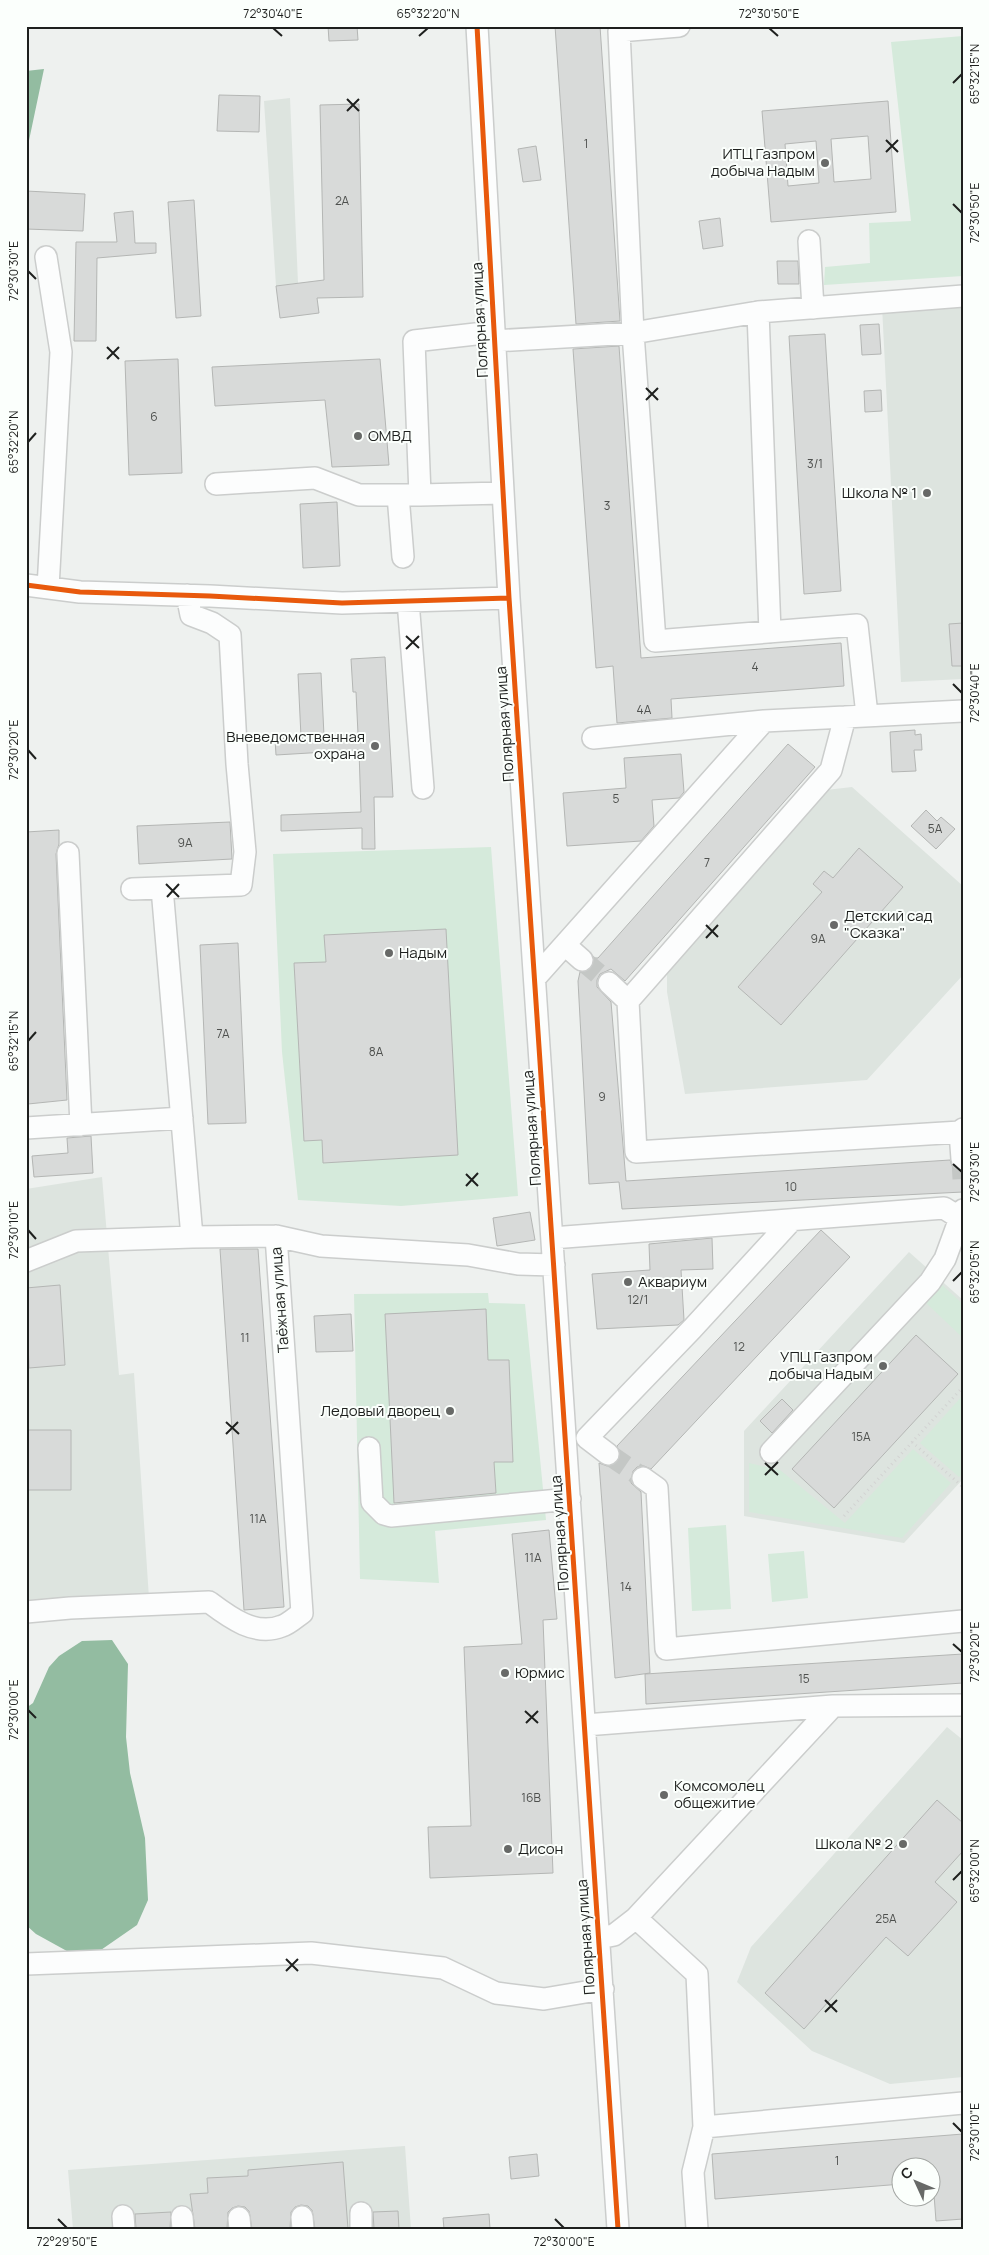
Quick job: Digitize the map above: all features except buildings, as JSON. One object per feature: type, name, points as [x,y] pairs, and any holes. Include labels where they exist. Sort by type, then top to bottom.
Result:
[{"type":"street","name":"Полярная улица","points":[[476,26],[509,598],[618,2229]]},
{"type":"street","points":[[679,26],[618,31],[632,333],[655,640],[857,625],[867,715]]},
{"type":"street","points":[[809,241],[813,308]]},
{"type":"street","points":[[46,257],[61,352],[48,588]]},
{"type":"street","points":[[420,494],[414,341],[632,333],[758,312],[963,296]]},
{"type":"street","points":[[758,312],[770,632]]},
{"type":"street","points":[[216,484],[315,478],[359,495],[503,493]]},
{"type":"street","points":[[398,495],[404,557]]},
{"type":"street","points":[[26,585],[80,592],[342,603],[509,598]]},
{"type":"street","points":[[132,889],[241,885],[245,852],[237,764],[230,635],[212,623],[191,615],[187,595]]},
{"type":"street","points":[[408,601],[423,788]]},
{"type":"street","points":[[593,738],[764,721],[963,711]]},
{"type":"street","points":[[628,1001],[831,770],[845,717]]},
{"type":"street","points":[[535,978],[764,721]]},
{"type":"street","points":[[68,853],[81,1125]]},
{"type":"street","points":[[162,888],[192,1237]]},
{"type":"street","points":[[565,945],[582,960]]},
{"type":"street","points":[[609,983],[628,1001],[636,1152],[961,1130],[962,1159]]},
{"type":"street","points":[[26,1128],[182,1118]]},
{"type":"street","points":[[552,1238],[944,1208],[962,1216],[944,1259],[930,1282],[771,1452]]},
{"type":"street","points":[[566,1441],[587,1438],[792,1220]]},
{"type":"street","points":[[26,1261],[76,1241],[276,1236]]},
{"type":"street","name":"Таёжная улица","points":[[26,1612],[70,1608],[210,1602],[231,1618],[257,1629],[282,1627],[302,1613],[276,1236],[321,1246],[468,1255],[518,1264],[554,1265]]},
{"type":"street","points":[[587,1438],[608,1454]]},
{"type":"street","points":[[369,1448],[372,1502],[384,1514],[391,1516],[570,1499]]},
{"type":"street","points":[[643,1478],[657,1488],[666,1649],[963,1621]]},
{"type":"street","points":[[585,1725],[834,1706],[963,1705]]},
{"type":"street","points":[[599,1938],[614,1935],[636,1918],[834,1706]]},
{"type":"street","points":[[636,1918],[697,1974],[704,2127],[692,2172],[697,2229]]},
{"type":"street","points":[[26,1964],[311,1953],[443,1968],[496,1993],[544,1999],[603,1989]]},
{"type":"street","points":[[704,2127],[963,2103]]},
{"type":"path","points":[[844,1516],[963,1387]]},
{"type":"path","points":[[912,1442],[963,1487]]},
{"type":"shaded area","points":[[963,36],[963,276],[824,285],[825,267],[870,263],[869,223],[911,221],[891,42]]},
{"type":"shaded area","points":[[44,69],[27,150],[26,150],[26,71]]},
{"type":"shaded area","points":[[290,98],[298,283],[276,286],[264,101]]},
{"type":"shaded area","name":"Школа № 1","points":[[963,302],[963,679],[901,682],[882,306]]},
{"type":"shaded area","name":"Детский сад \"Сказка\"","points":[[852,787],[963,886],[963,975],[867,1080],[685,1094],[667,992],[667,970],[826,790]]},
{"type":"shaded area","name":"Надым","points":[[491,847],[518,1196],[401,1206],[298,1200],[282,1052],[273,854]]},
{"type":"shaded area","points":[[102,1177],[119,1375],[134,1373],[149,1598],[26,1605],[26,1189]]},
{"type":"shaded area","name":"УПЦ Газпром добыча Надым","points":[[909,1252],[963,1300],[963,1479],[904,1543],[744,1516],[744,1431]]},
{"type":"shaded area","points":[[941,1284],[963,1304],[963,1338],[924,1301]]},
{"type":"shaded area","points":[[488,1293],[489,1303],[525,1304],[546,1520],[435,1531],[439,1583],[360,1579],[354,1294]]},
{"type":"shaded area","points":[[963,1395],[963,1473],[959,1477],[920,1443]]},
{"type":"shaded area","points":[[913,1449],[951,1483],[902,1538],[749,1512],[749,1463],[780,1470],[845,1523]]},
{"type":"shaded area","points":[[726,1525],[731,1609],[692,1611],[688,1528]]},
{"type":"shaded area","points":[[804,1551],[808,1598],[772,1602],[768,1554]]},
{"type":"shaded area","points":[[112,1640],[128,1664],[126,1737],[130,1773],[145,1838],[148,1900],[137,1925],[85,1961],[36,1934],[26,1925],[26,1708],[33,1703],[49,1667],[59,1656],[82,1641]]},
{"type":"shaded area","name":"Школа № 2","points":[[947,1727],[963,1740],[963,2077],[890,2084],[812,2051],[737,1982],[751,1947]]},
{"type":"shaded area","points":[[405,2146],[411,2229],[73,2229],[68,2170]]},
{"type":"tunnel","points":[[582,960],[609,983]]},
{"type":"tunnel","points":[[962,1159],[963,1179]]},
{"type":"tunnel","points":[[608,1454],[643,1478]]},
{"type":"cycle path","points":[[477,26],[509,598],[618,2229]]},
{"type":"cycle path","points":[[26,585],[80,592],[342,603],[509,598]]},
{"type":"place","name":"ИТЦ Газпром добыча Надым","points":[[825,163]]},
{"type":"place","name":"ОМВД","points":[[358,436]]},
{"type":"place","name":"Школа № 1","points":[[927,493]]},
{"type":"place","name":"Вневедомственная охрана","points":[[375,746]]},
{"type":"place","name":"Детский сад \"Сказка\"","points":[[834,925]]},
{"type":"place","name":"Надым","points":[[389,953]]},
{"type":"place","name":"Аквариум","points":[[628,1282]]},
{"type":"place","name":"УПЦ Газпром добыча Надым","points":[[883,1366]]},
{"type":"place","name":"Ледовый дворец","points":[[450,1411]]},
{"type":"place","name":"Юрмис","points":[[505,1673]]},
{"type":"place","name":"Комсомолец общежитие","points":[[664,1795]]},
{"type":"place","name":"Школа № 2","points":[[903,1844]]},
{"type":"place","name":"Дисон","points":[[508,1849]]}]
